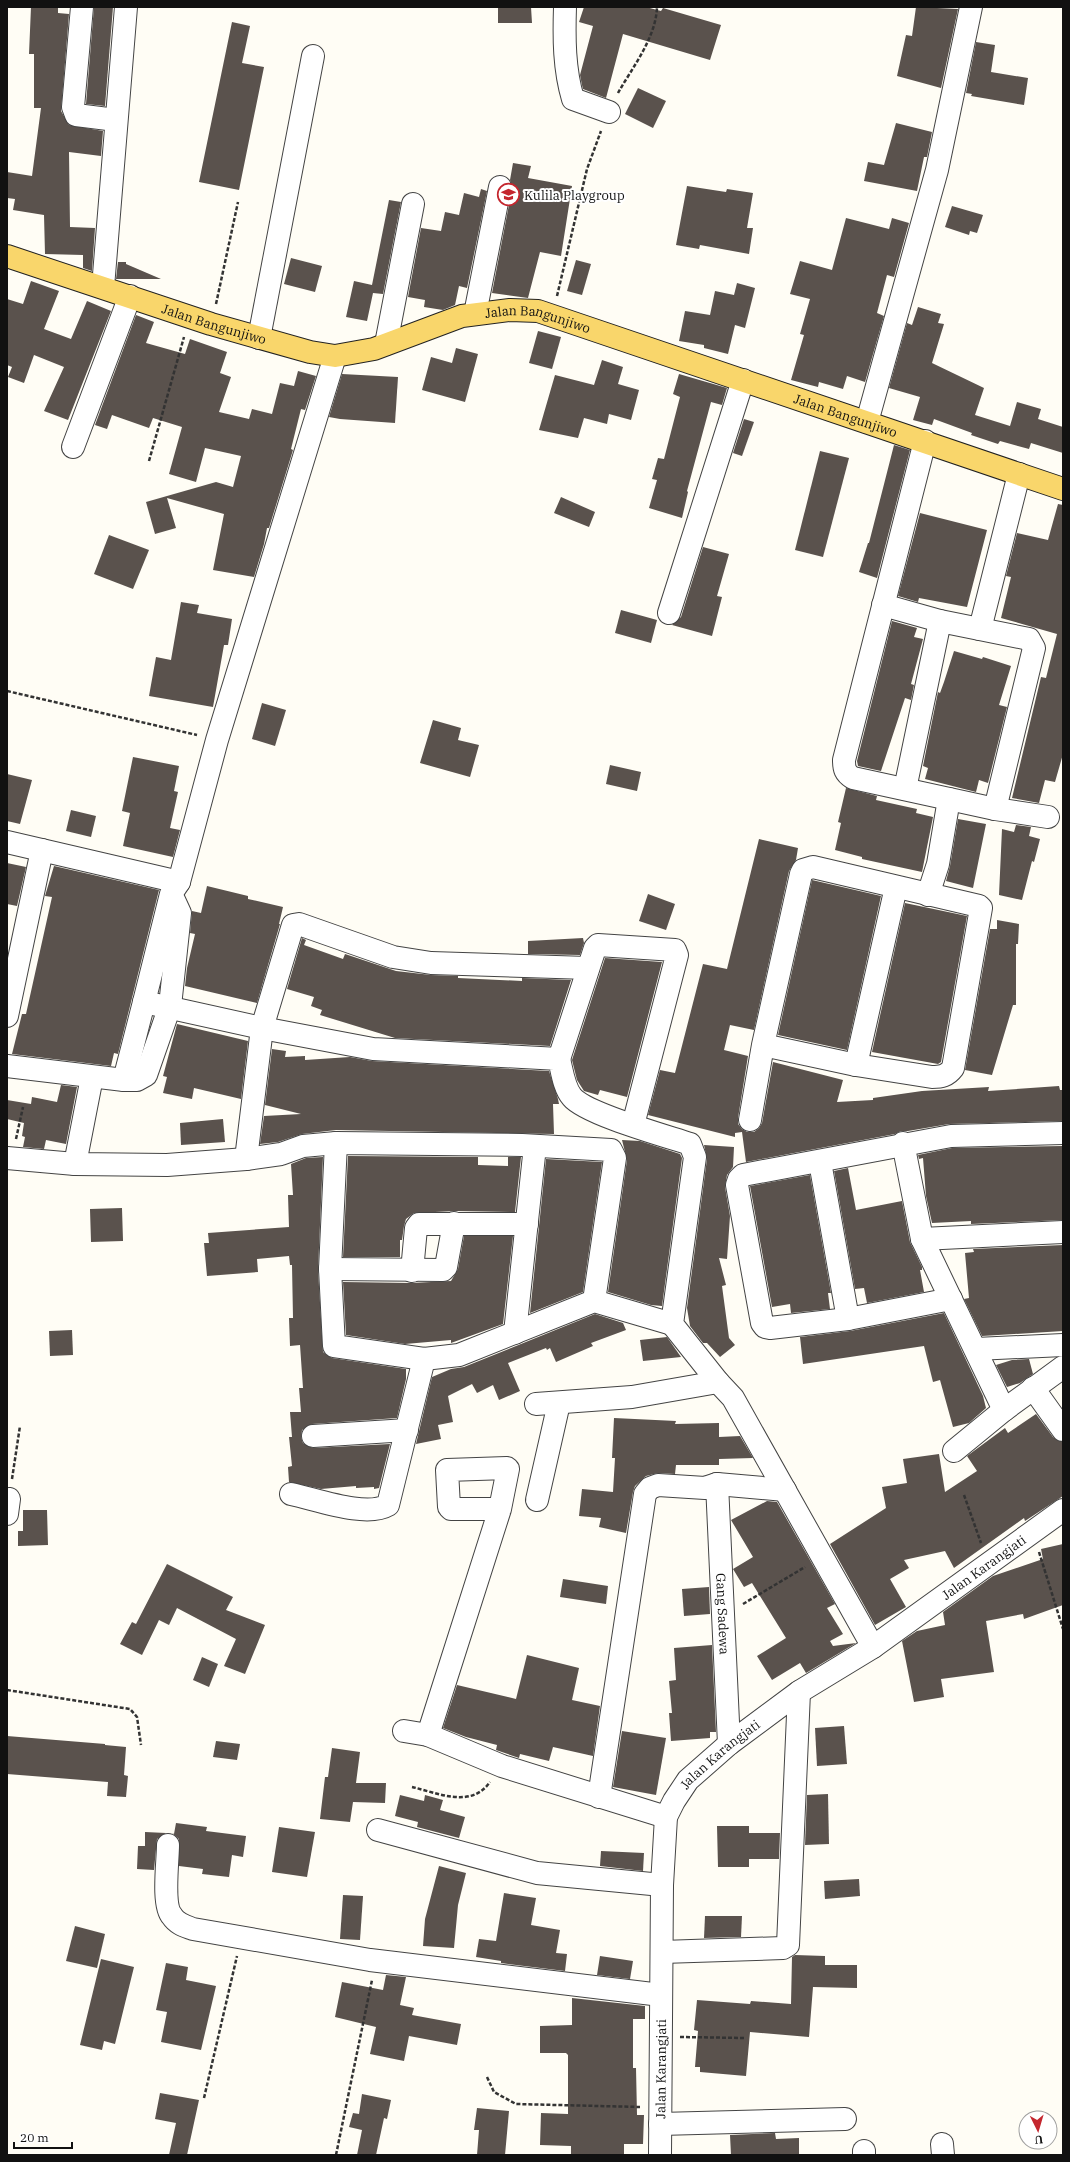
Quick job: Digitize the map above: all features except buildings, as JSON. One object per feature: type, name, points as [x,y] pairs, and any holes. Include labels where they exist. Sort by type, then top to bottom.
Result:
[{"type":"main road","name":"Jalan Bangunjiwo","points":[[7,256],[104,287],[211,324],[310,352],[335,356],[354,354],[386,344],[462,316],[510,310],[538,311],[1063,488]]},
{"type":"street","points":[[82,7],[73,107],[76,115],[82,117],[116,120]]},
{"type":"street","points":[[104,287],[126,7]]},
{"type":"street","points":[[565,7],[564,36],[567,79],[573,99],[608,112]]},
{"type":"street","points":[[867,422],[937,170],[971,7]]},
{"type":"street","points":[[259,338],[312,56]]},
{"type":"street","points":[[475,314],[500,187]]},
{"type":"street","points":[[386,344],[413,204]]},
{"type":"street","points":[[73,447],[130,296]]},
{"type":"street","points":[[124,1080],[175,888],[217,740],[335,356]]},
{"type":"street","points":[[669,613],[743,380]]},
{"type":"street","points":[[925,441],[882,605],[844,760],[844,768],[846,774],[853,778],[995,809],[1048,817]]},
{"type":"street","points":[[980,629],[1019,474]]},
{"type":"street","points":[[882,605],[940,621],[1029,639],[1034,648],[995,809]]},
{"type":"street","points":[[905,789],[940,621]]},
{"type":"street","points":[[928,895],[938,864],[950,799]]},
{"type":"street","points":[[7,842],[42,850],[175,888]]},
{"type":"street","points":[[7,1016],[42,850]]},
{"type":"street","points":[[750,1120],[763,1045],[803,870],[813,867],[979,906],[981,908],[953,1068],[944,1076],[932,1077],[856,1065],[763,1045]]},
{"type":"street","points":[[856,1065],[896,887]]},
{"type":"street","points":[[7,1066],[124,1080],[137,1080],[146,1075],[170,1006],[180,913],[175,888]]},
{"type":"street","points":[[246,1159],[262,1028],[293,925],[299,924],[393,957],[431,963],[588,968]]},
{"type":"street","points":[[634,1125],[677,954],[675,950],[598,945],[595,948],[588,968],[559,1059],[566,1086],[572,1098],[589,1108],[634,1125],[690,1144],[696,1157],[672,1324]]},
{"type":"street","points":[[144,1002],[170,1006],[262,1028],[373,1049],[559,1059]]},
{"type":"street","points":[[74,1164],[92,1077]]},
{"type":"street","points":[[951,1299],[848,1319],[770,1328],[765,1327],[762,1323],[739,1192],[739,1179],[744,1175],[820,1162],[903,1143],[951,1136],[1063,1133]]},
{"type":"street","points":[[336,1143],[330,1269],[334,1346],[424,1359],[460,1355],[594,1301],[672,1324],[718,1382],[733,1398],[874,1647]]},
{"type":"street","points":[[10,1159],[74,1164],[167,1165],[246,1159],[281,1154],[303,1146],[336,1143],[535,1146],[611,1150],[614,1158],[594,1301]]},
{"type":"street","points":[[903,1143],[922,1239],[1004,1410]]},
{"type":"street","points":[[515,1333],[535,1146]]},
{"type":"street","points":[[820,1162],[848,1319]]},
{"type":"street","points":[[330,1269],[439,1271],[446,1266],[454,1223]]},
{"type":"street","points":[[412,1270],[416,1228],[418,1224],[527,1224]]},
{"type":"street","points":[[922,1239],[1063,1232]]},
{"type":"street","points":[[976,1349],[1063,1345]]},
{"type":"street","points":[[291,1494],[362,1510],[381,1509],[388,1505],[391,1498],[424,1359]]},
{"type":"street","points":[[954,1451],[1033,1388],[1062,1370]]},
{"type":"street","points":[[536,1404],[558,1404],[639,1396],[718,1382]]},
{"type":"street","points":[[1033,1388],[1063,1430]]},
{"type":"street","points":[[537,1500],[558,1404]]},
{"type":"street","points":[[313,1436],[407,1430]]},
{"type":"street","points":[[599,1798],[645,1494],[650,1488],[658,1485],[704,1488],[717,1484],[785,1490]]},
{"type":"street","name":"Gang Sadewa","points":[[717,1484],[729,1744]]},
{"type":"street","points":[[428,1735],[500,1510]]},
{"type":"street","name":"Jalan Karangjati","points":[[660,2155],[662,1885],[666,1817],[688,1780],[729,1744],[799,1692],[874,1647],[1063,1510]]},
{"type":"street","points":[[662,1952],[783,1948],[788,1945],[799,1692]]},
{"type":"street","points":[[404,1731],[428,1735],[502,1766],[599,1798],[666,1817]]},
{"type":"street","points":[[378,1830],[538,1873],[662,1885]]},
{"type":"street","points":[[168,1845],[167,1904],[170,1915],[179,1924],[193,1929],[376,1960],[661,1995]]},
{"type":"street","points":[[660,2116],[845,2119]]},
{"type":"path","points":[[552,316],[587,169],[608,112],[648,40],[657,14],[657,7]]},
{"type":"path","points":[[211,324],[238,202]]},
{"type":"path","points":[[149,461],[189,317]]},
{"type":"path","points":[[7,691],[217,740]]},
{"type":"path","points":[[10,1159],[23,1107]]},
{"type":"path","points":[[8,1507],[20,1426]]},
{"type":"path","points":[[964,1495],[988,1563]]},
{"type":"path","points":[[1032,1531],[1063,1629]]},
{"type":"path","points":[[722,1616],[823,1556]]},
{"type":"path","points":[[7,1690],[130,1708],[137,1717],[141,1745]]},
{"type":"path","points":[[412,1787],[459,1798],[469,1797],[486,1788],[502,1766]]},
{"type":"path","points":[[204,2098],[241,1938]]},
{"type":"path","points":[[336,2155],[376,1960]]},
{"type":"path","points":[[662,2037],[745,2038]]},
{"type":"path","points":[[487,2077],[494,2092],[516,2104],[660,2116]]},
{"type":"place","name":"Kulila Playgroup","points":[[508,195]]}]
